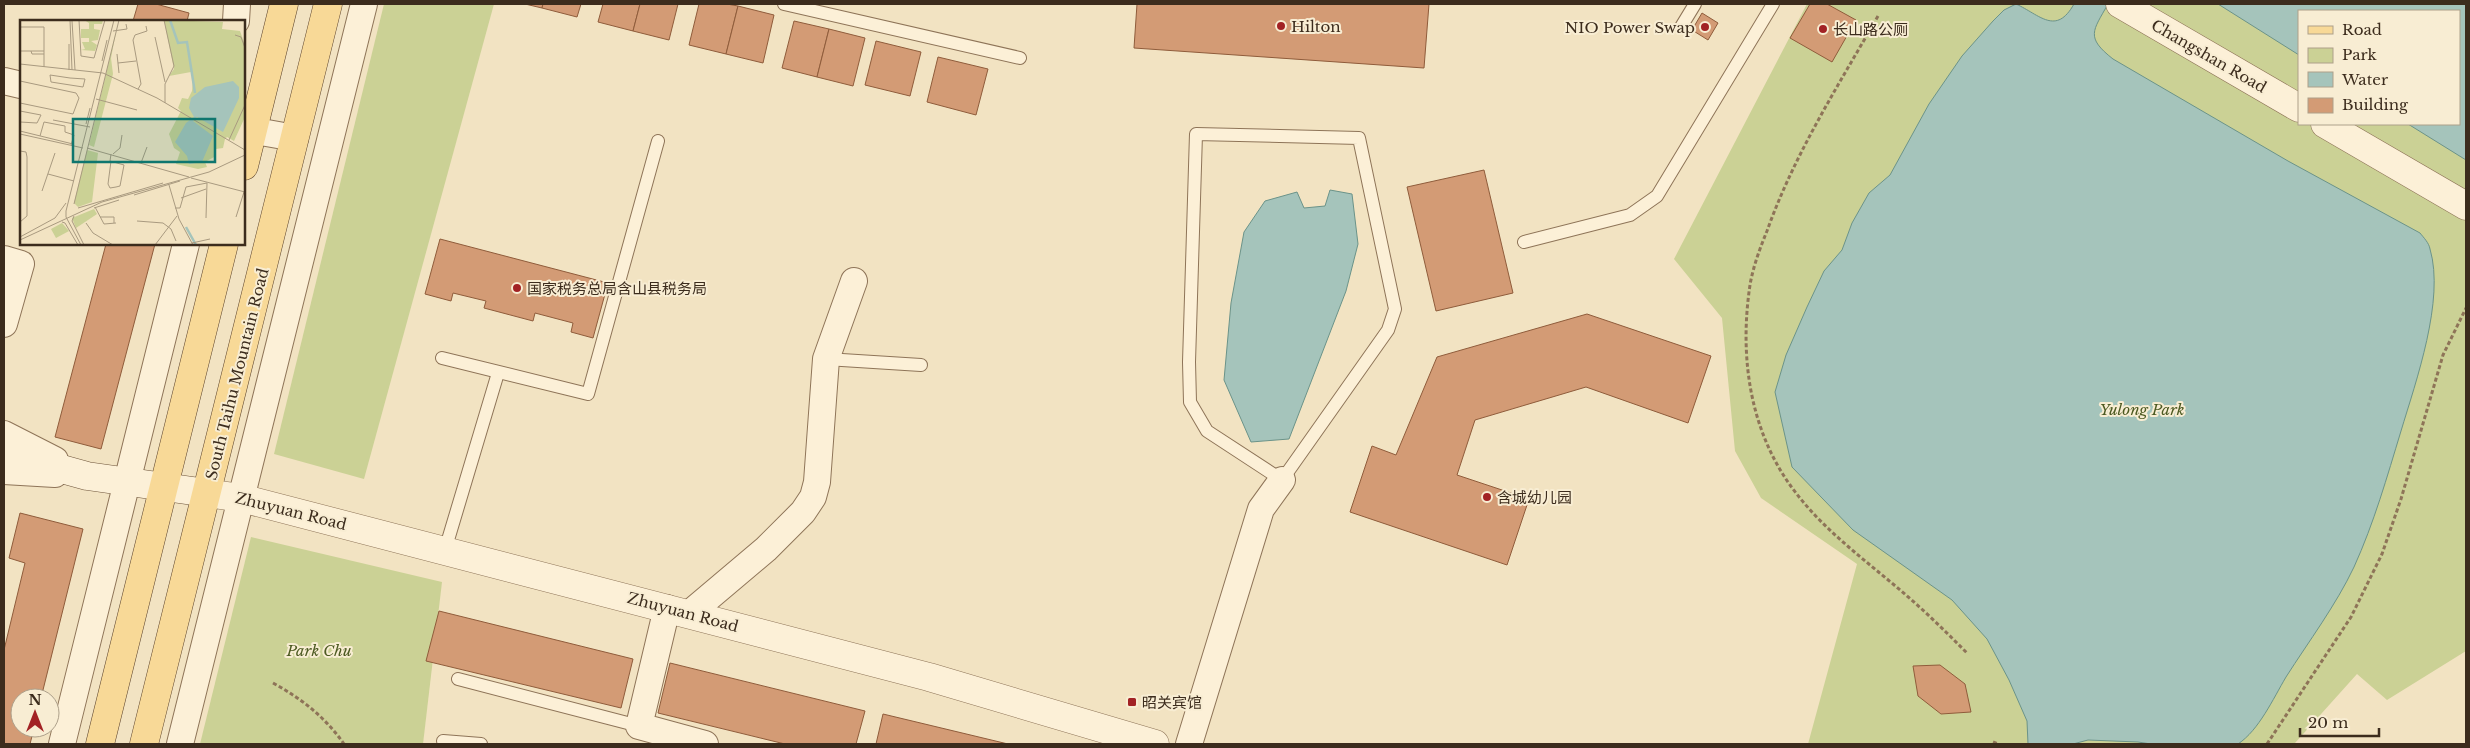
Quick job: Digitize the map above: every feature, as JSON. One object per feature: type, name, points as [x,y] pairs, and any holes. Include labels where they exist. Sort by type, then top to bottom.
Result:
[{"type":"main road","points":[[245,157],[248,130],[284,4]]},
{"type":"main road","name":"South Taihu Mountain Road","points":[[144,744],[328,4]]},
{"type":"main road","points":[[100,744],[224,245]]},
{"type":"street","points":[[236,20],[237,4]]},
{"type":"street","points":[[180,744],[364,4]]},
{"type":"street","name":"Changshan Road","points":[[2120,4],[2298,107]]},
{"type":"street","points":[[4,81],[20,84]]},
{"type":"street","points":[[2327,125],[2466,206]]},
{"type":"street","points":[[248,130],[295,138]]},
{"type":"street","points":[[62,744],[186,245]]},
{"type":"street","points":[[4,259],[21,264],[4,324]]},
{"type":"street","points":[[705,744],[651,734],[678,611],[766,549],[803,512],[813,497],[817,482],[826,359],[854,281]]},
{"type":"street","points":[[4,434],[87,476]]},
{"type":"street","name":"Zhuyuan Road","points":[[4,453],[87,476],[241,498],[929,677],[1156,744]]},
{"type":"street","points":[[4,471],[87,476]]},
{"type":"street","points":[[1188,744],[1261,509],[1282,480]]},
{"type":"lane","points":[[784,4],[1020,58]]},
{"type":"lane","points":[[1681,27],[1695,4]]},
{"type":"lane","points":[[1524,242],[1630,215],[1657,196],[1773,4]]},
{"type":"lane","points":[[1196,134],[1359,138],[1395,309],[1388,330],[1282,480],[1206,431],[1190,402],[1189,362],[1196,134]]},
{"type":"lane","points":[[442,358],[588,394],[658,141]]},
{"type":"lane","points":[[826,359],[921,365]]},
{"type":"lane","points":[[445,550],[498,373]]},
{"type":"lane","points":[[458,680],[651,734]]},
{"type":"lane","points":[[443,741],[482,744]]},
{"type":"path","points":[[1878,16],[1797,161],[1775,208],[1758,253],[1750,284],[1748,308],[1747,368],[1750,391],[1764,440],[1779,470],[1796,494],[1844,542],[1916,604],[1967,653]]},
{"type":"path","points":[[2266,744],[2350,617],[2382,554],[2404,490],[2443,355],[2466,308]]},
{"type":"path","points":[[273,683],[312,708],[335,731],[344,744]]},
{"type":"path","points":[[1993,742],[1998,744]]},
{"type":"green space","points":[[384,4],[494,4],[364,479],[274,454]]},
{"type":"green space","name":"Yulong Park","points":[[1807,4],[2466,4],[2466,651],[2387,700],[2357,674],[2295,743],[2297,744],[1808,744],[1857,564],[1761,498],[1735,451],[1722,318],[1674,259]]},
{"type":"green space","name":"Park Chu","points":[[251,537],[442,582],[423,744],[200,744]]},
{"type":"water","name":"Yulong Park","points":[[2016,4],[2040,17],[2054,21],[2061,19],[2067,14],[2074,4],[2108,4],[2094,33],[2098,45],[2113,59],[2288,161],[2420,233],[2429,247],[2434,269],[2434,292],[2427,340],[2391,465],[2368,534],[2354,567],[2331,609],[2253,731],[2238,744],[2151,744],[2088,740],[2073,744],[2028,744],[2027,721],[2009,680],[1987,639],[1952,600],[1853,530],[1792,467],[1775,392],[1786,355],[1824,271],[1842,250],[1852,223],[1869,193],[1890,175],[1929,104],[1962,56],[2004,10]]},
{"type":"water","points":[[2218,4],[2466,4],[2466,160],[2410,125],[2460,125],[2460,10],[2298,10],[2298,54]]},
{"type":"water","points":[[1330,190],[1352,194],[1358,244],[1346,291],[1289,439],[1251,442],[1224,380],[1231,303],[1244,232],[1265,201],[1297,192],[1304,208],[1325,206]]},
{"type":"building","points":[[138,4],[156,4],[189,13],[187,20],[133,20]]},
{"type":"building","points":[[525,4],[543,4],[542,8]]},
{"type":"building","points":[[543,4],[581,4],[577,17],[542,8]]},
{"type":"building","points":[[603,4],[640,4],[633,31],[598,22]]},
{"type":"building","points":[[640,4],[678,4],[669,40],[633,31]]},
{"type":"building","points":[[699,4],[738,6],[726,54],[689,45]]},
{"type":"building","name":"Hilton","points":[[1137,4],[1429,4],[1424,68],[1134,48]]},
{"type":"building","name":"长山路公厕","points":[[1810,4],[1827,4],[1856,20],[1832,62],[1790,38]]},
{"type":"building","points":[[738,6],[774,15],[763,63],[726,54]]},
{"type":"building","name":"NIO Power Swap","points":[[1702,13],[1718,23],[1708,40],[1692,30]]},
{"type":"building","points":[[794,21],[829,29],[817,77],[782,68]]},
{"type":"building","points":[[829,29],[865,38],[853,86],[817,77]]},
{"type":"building","points":[[876,41],[921,52],[910,96],[865,85]]},
{"type":"building","points":[[938,57],[988,69],[976,115],[927,102]]},
{"type":"building","points":[[1484,170],[1513,293],[1436,311],[1407,187]]},
{"type":"building","name":"国家税务总局含山县税务局","points":[[440,239],[608,283],[593,338],[571,332],[573,323],[535,313],[533,321],[484,308],[486,301],[453,293],[451,301],[425,294]]},
{"type":"building","points":[[106,245],[155,245],[101,449],[55,437]]},
{"type":"building","points":[[1587,314],[1711,356],[1688,423],[1586,387],[1475,420],[1457,475],[1529,499],[1507,565],[1350,512],[1372,446],[1396,455],[1437,357]]},
{"type":"building","points":[[20,513],[83,529],[43,688],[10,688],[10,738],[32,738],[30,744],[4,744],[4,650],[25,563],[9,558]]},
{"type":"building","points":[[439,611],[633,659],[621,708],[426,661]]},
{"type":"building","points":[[670,663],[865,711],[856,744],[785,744],[658,713]]},
{"type":"building","points":[[1940,665],[1965,684],[1971,712],[1941,714],[1918,696],[1913,666]]},
{"type":"building","points":[[883,714],[1008,744],[876,744]]},
{"type":"place","name":"Hilton","points":[[1281,26]]},
{"type":"place","name":"NIO Power Swap","points":[[1705,27]]},
{"type":"place","name":"长山路公厕","points":[[1823,29]]},
{"type":"place","name":"国家税务总局含山县税务局","points":[[517,288]]},
{"type":"place","name":"含城幼儿园","points":[[1487,497]]},
{"type":"place","name":"昭关宾馆","points":[[1132,702]]}]
